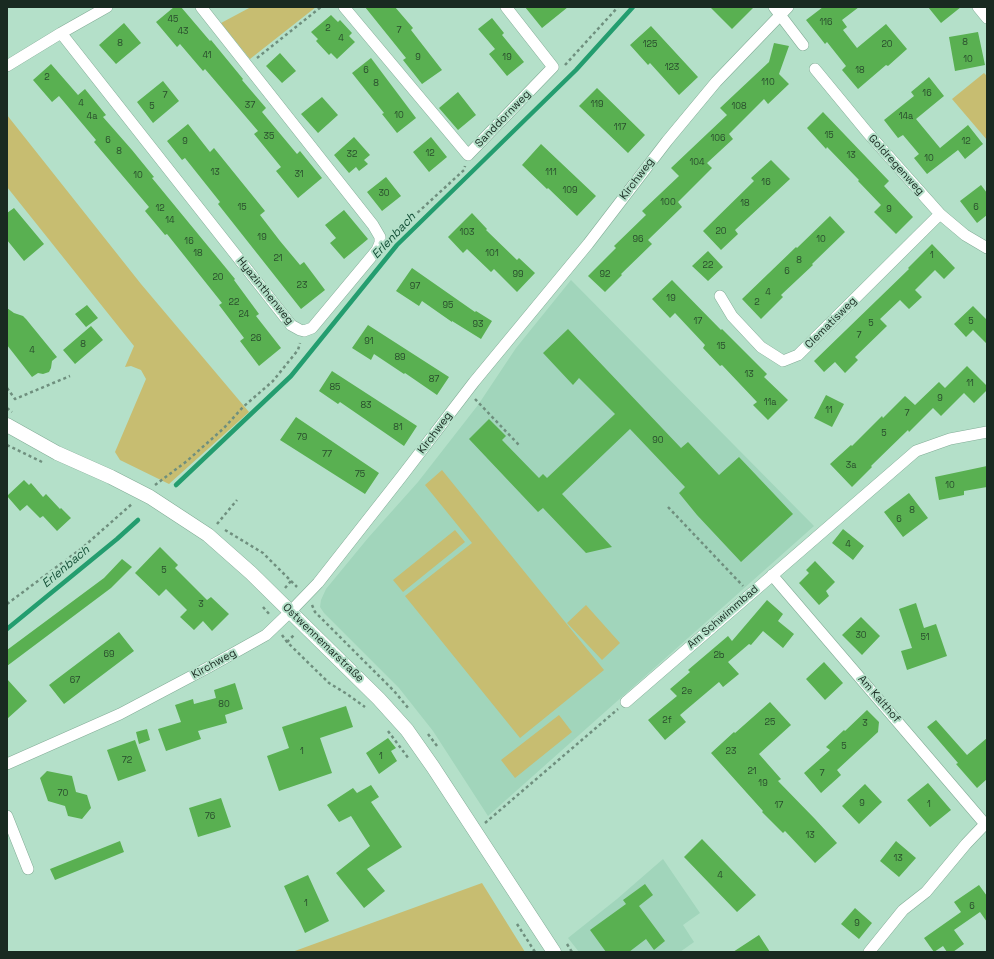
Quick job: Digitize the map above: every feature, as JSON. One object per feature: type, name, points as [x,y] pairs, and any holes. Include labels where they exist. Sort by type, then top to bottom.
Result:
[{"type":"street","points":[[7,66],[61,33],[108,7]]},
{"type":"street","points":[[201,7],[374,225],[380,237],[380,243]]},
{"type":"street","name":"Sanddornweg","points":[[344,7],[468,155],[553,67]]},
{"type":"street","points":[[506,7],[553,67]]},
{"type":"street","name":"Kirchweg","points":[[7,764],[120,714],[214,665],[266,635],[276,626],[318,583],[467,391],[588,244],[667,141],[776,11],[788,7]]},
{"type":"street","points":[[978,7],[987,18]]},
{"type":"street","points":[[776,11],[803,46]]},
{"type":"street","name":"Hyazinthenweg","points":[[61,33],[291,325],[304,331],[312,328],[323,317],[377,250],[380,243]]},
{"type":"street","name":"Goldregenweg","points":[[815,69],[867,132],[940,214],[965,235],[987,248]]},
{"type":"street","name":"Clematisweg","points":[[720,296],[732,316],[761,347],[783,361],[798,356],[940,214]]},
{"type":"street","name":"Ostwennemarstraße","points":[[9,430],[141,492],[172,510],[208,535],[251,573],[379,699],[407,730],[433,767],[554,952]]},
{"type":"street","name":"Am Schwimmbad","points":[[626,702],[916,451],[950,439],[987,432]]},
{"type":"street","name":"Am Kalthof","points":[[772,575],[986,823]]},
{"type":"street","points":[[7,816],[28,870]]},
{"type":"street","points":[[869,952],[903,910],[926,892],[986,823]]},
{"type":"path","points":[[247,66],[321,7]]},
{"type":"path","points":[[553,67],[565,65],[618,7]]},
{"type":"path","points":[[380,243],[394,235],[464,170],[468,155]]},
{"type":"path","points":[[7,604],[82,548],[132,504],[141,492],[161,481],[187,462],[224,428],[243,407],[273,381],[298,350],[304,331]]},
{"type":"path","points":[[7,388],[15,399],[70,376]]},
{"type":"path","points":[[467,391],[519,445]]},
{"type":"path","points":[[217,524],[237,500]]},
{"type":"path","points":[[668,507],[750,594]]},
{"type":"path","points":[[259,602],[287,642],[328,683],[347,694],[368,710]]},
{"type":"path","points":[[475,831],[626,702]]},
{"type":"path","points":[[384,726],[410,761]]},
{"type":"path","points":[[514,919],[535,952]]},
{"type":"shaded area","points":[[251,7],[316,7],[250,59],[221,23]]},
{"type":"shaded area","points":[[984,73],[987,76],[987,140],[952,99]]},
{"type":"shaded area","points":[[7,115],[141,284],[249,412],[169,484],[120,460],[115,452],[146,379],[141,370],[131,366],[125,367],[134,346],[7,187]]},
{"type":"shaded area","points":[[571,280],[814,526],[488,816],[433,731],[399,688],[324,613],[320,607],[321,600],[326,589],[368,538],[418,482],[478,405],[516,348]]},
{"type":"shaded area","points":[[442,470],[604,670],[520,738],[405,596],[472,543],[425,485]]},
{"type":"shaded area","points":[[455,530],[465,542],[403,592],[393,580]]},
{"type":"shaded area","points":[[586,605],[620,643],[602,660],[567,623]]},
{"type":"shaded area","points":[[559,715],[572,732],[515,778],[501,760]]},
{"type":"shaded area","points":[[663,859],[700,913],[683,925],[694,942],[680,952],[579,952],[568,938],[617,899]]},
{"type":"shaded area","points":[[482,883],[525,952],[292,952]]},
{"type":"building","points":[[174,7],[181,7],[210,41],[211,40],[266,108],[262,112],[297,154],[300,151],[322,178],[298,198],[276,171],[281,167],[254,134],[258,131],[205,69],[203,71],[180,44],[177,47],[156,22]]},
{"type":"building","points":[[365,7],[395,7],[413,28],[411,30],[442,70],[422,84],[403,60],[406,58]]},
{"type":"building","points":[[525,7],[568,7],[542,28]]},
{"type":"building","points":[[710,7],[754,7],[732,29]]},
{"type":"building","points":[[823,7],[859,7],[842,20],[847,27],[843,30],[857,48],[886,24],[907,49],[858,89],[842,70],[846,66],[827,42],[825,44],[806,20]]},
{"type":"building","points":[[928,7],[961,7],[941,23]]},
{"type":"building","points":[[331,15],[338,22],[340,20],[352,33],[349,36],[355,42],[337,59],[331,53],[329,55],[316,41],[318,39],[311,32]]},
{"type":"building","points":[[492,18],[504,33],[502,35],[524,62],[507,76],[489,54],[495,49],[478,29]]},
{"type":"building","points":[[124,23],[141,43],[116,64],[99,45]]},
{"type":"building","points":[[651,26],[698,77],[679,95],[650,63],[648,65],[630,45]]},
{"type":"building","points":[[978,32],[985,65],[955,71],[949,37]]},
{"type":"building","points":[[774,43],[789,46],[779,74],[789,84],[768,104],[764,99],[729,134],[733,139],[707,163],[712,168],[678,202],[682,207],[648,240],[652,244],[605,292],[588,276],[616,248],[614,246],[646,215],[642,211],[679,176],[671,168],[727,115],[720,108],[769,62]]},
{"type":"building","points":[[280,53],[296,71],[282,83],[266,66]]},
{"type":"building","points":[[371,58],[416,118],[397,133],[382,114],[384,113],[352,73]]},
{"type":"building","points":[[51,64],[78,95],[85,89],[106,115],[103,117],[154,177],[152,178],[235,279],[234,280],[259,314],[256,316],[281,348],[259,366],[240,341],[244,338],[219,305],[222,303],[167,234],[165,235],[145,211],[149,207],[94,142],[96,140],[59,96],[52,102],[33,80]]},
{"type":"building","points":[[929,77],[944,96],[916,119],[940,148],[968,125],[983,144],[965,159],[958,150],[927,174],[914,158],[919,154],[903,135],[898,138],[884,120],[914,96],[911,92]]},
{"type":"building","points":[[163,81],[179,101],[153,123],[137,102]]},
{"type":"building","points":[[597,88],[645,135],[628,153],[579,106]]},
{"type":"building","points":[[458,92],[476,115],[458,130],[439,108]]},
{"type":"building","points":[[322,97],[338,115],[318,133],[301,114]]},
{"type":"building","points":[[823,112],[889,181],[884,186],[913,217],[896,234],[874,212],[881,205],[858,181],[859,180],[827,147],[826,149],[807,128]]},
{"type":"building","points":[[188,124],[210,152],[214,148],[265,211],[260,215],[280,241],[300,265],[304,262],[325,290],[301,309],[218,204],[220,202],[185,158],[182,160],[167,141]]},
{"type":"building","points":[[354,137],[370,155],[364,160],[368,164],[359,171],[356,167],[349,173],[334,155]]},
{"type":"building","points":[[431,137],[447,157],[429,172],[413,152]]},
{"type":"building","points":[[541,144],[596,196],[577,216],[522,165]]},
{"type":"building","points":[[771,160],[790,179],[735,230],[738,234],[721,250],[703,231],[754,181],[751,178]]},
{"type":"building","points":[[386,177],[401,196],[382,211],[367,192]]},
{"type":"building","points":[[981,185],[987,193],[987,215],[977,223],[960,201]]},
{"type":"building","points":[[14,208],[44,244],[24,261],[7,240],[7,213]]},
{"type":"building","points":[[344,210],[368,239],[344,259],[330,243],[336,238],[325,225]]},
{"type":"building","points":[[472,213],[487,229],[486,230],[517,260],[519,258],[535,273],[517,292],[494,269],[491,272],[467,249],[463,253],[448,237]]},
{"type":"building","points":[[830,216],[845,232],[781,295],[783,297],[761,319],[742,299]]},
{"type":"building","points":[[932,244],[955,268],[944,279],[935,270],[915,290],[922,297],[909,309],[900,300],[880,319],[887,326],[855,357],[858,360],[845,373],[835,362],[824,372],[814,361],[909,269],[908,268]]},
{"type":"building","points":[[708,251],[723,267],[708,281],[692,266]]},
{"type":"building","points":[[412,268],[475,312],[476,311],[492,321],[481,339],[452,322],[422,301],[419,306],[396,291]]},
{"type":"building","points":[[672,280],[767,374],[764,377],[788,400],[768,420],[753,405],[757,402],[722,365],[720,366],[703,348],[705,345],[675,313],[670,318],[652,299]]},
{"type":"building","points":[[87,305],[98,318],[86,327],[75,314]]},
{"type":"building","points":[[973,306],[987,320],[987,344],[973,330],[966,337],[954,324]]},
{"type":"building","points":[[7,308],[14,313],[23,316],[57,357],[52,361],[49,372],[43,374],[38,373],[32,377],[7,345]]},
{"type":"building","points":[[368,325],[449,377],[437,395],[374,354],[371,360],[352,348]]},
{"type":"building","points":[[91,326],[103,340],[75,364],[63,350]]},
{"type":"building","points":[[568,329],[681,448],[688,442],[719,475],[739,457],[793,514],[741,562],[697,515],[679,493],[685,487],[630,429],[562,494],[612,547],[586,553],[543,508],[538,512],[469,439],[489,419],[506,436],[502,440],[539,478],[543,474],[547,478],[615,414],[579,378],[573,385],[543,353]]},
{"type":"building","points":[[967,366],[987,386],[987,390],[974,403],[964,393],[941,416],[933,408],[871,466],[872,467],[852,487],[830,464],[851,445],[852,446],[882,416],[883,418],[905,396],[915,405],[939,382],[945,388]]},
{"type":"building","points":[[332,371],[417,426],[404,446],[340,402],[338,404],[319,391]]},
{"type":"building","points":[[826,395],[844,404],[832,427],[814,418]]},
{"type":"building","points":[[296,417],[379,473],[365,494],[280,440]]},
{"type":"building","points":[[987,466],[987,487],[964,491],[964,495],[939,500],[935,477]]},
{"type":"building","points":[[24,480],[29,485],[31,483],[43,497],[46,494],[71,518],[57,531],[43,516],[40,518],[27,505],[20,511],[7,496]]},
{"type":"building","points":[[909,493],[928,518],[903,537],[884,512]]},
{"type":"building","points":[[843,529],[864,546],[853,560],[832,543]]},
{"type":"building","points":[[160,547],[178,565],[175,568],[207,600],[211,597],[229,614],[212,631],[203,621],[194,630],[180,617],[187,610],[166,589],[159,596],[135,573]]},
{"type":"building","points":[[122,559],[132,567],[111,588],[7,666],[7,650],[104,578]]},
{"type":"building","points":[[815,561],[835,582],[826,591],[829,596],[819,605],[799,583],[809,573],[806,570]]},
{"type":"building","points":[[767,600],[783,614],[778,621],[794,634],[783,648],[763,631],[751,645],[749,644],[728,662],[739,674],[723,687],[719,682],[680,715],[686,722],[665,740],[648,720],[677,696],[670,689],[690,672],[688,670],[728,636],[732,641]]},
{"type":"building","points":[[916,603],[924,628],[936,624],[947,656],[907,670],[901,651],[912,648],[899,609]]},
{"type":"building","points":[[861,617],[880,636],[862,655],[842,635]]},
{"type":"building","points":[[119,632],[134,651],[64,704],[49,685]]},
{"type":"building","points":[[824,662],[843,683],[825,700],[806,679]]},
{"type":"building","points":[[7,679],[27,701],[7,719]]},
{"type":"building","points":[[235,683],[243,709],[225,715],[227,723],[198,731],[201,739],[166,751],[158,729],[181,722],[175,705],[193,699],[194,704],[216,698],[214,690]]},
{"type":"building","points":[[770,702],[791,725],[759,754],[781,779],[778,781],[837,843],[815,863],[785,831],[783,833],[762,812],[763,811],[711,753]]},
{"type":"building","points":[[346,706],[353,727],[320,738],[332,773],[279,791],[267,756],[289,748],[282,727]]},
{"type":"building","points":[[867,710],[879,722],[878,732],[837,770],[841,775],[821,793],[804,773],[830,750],[826,747]]},
{"type":"building","points":[[936,720],[967,755],[987,738],[987,779],[977,788],[927,727]]},
{"type":"building","points":[[147,729],[150,740],[139,744],[136,732]]},
{"type":"building","points":[[388,738],[396,748],[391,751],[397,761],[379,774],[366,753]]},
{"type":"building","points":[[135,740],[146,771],[118,781],[107,750]]},
{"type":"building","points":[[47,771],[72,776],[76,792],[87,795],[91,808],[82,819],[68,816],[65,806],[48,801],[40,778]]},
{"type":"building","points":[[928,783],[951,810],[930,827],[907,800]]},
{"type":"building","points":[[865,784],[882,802],[859,824],[842,806]]},
{"type":"building","points":[[371,785],[379,797],[371,802],[402,847],[367,869],[385,891],[364,908],[336,873],[370,846],[351,816],[339,822],[327,805],[353,788],[357,793]]},
{"type":"building","points":[[221,798],[231,827],[198,837],[189,808]]},
{"type":"building","points":[[702,839],[756,895],[737,912],[684,857]]},
{"type":"building","points":[[120,841],[124,852],[55,880],[50,869]]},
{"type":"building","points":[[896,841],[916,858],[899,877],[880,861]]},
{"type":"building","points":[[308,875],[329,921],[305,933],[284,886]]},
{"type":"building","points":[[645,884],[653,895],[639,906],[665,941],[654,950],[646,939],[629,952],[606,952],[590,930],[626,904],[623,900]]},
{"type":"building","points":[[979,885],[987,896],[987,922],[980,912],[954,930],[964,944],[953,952],[947,952],[943,946],[934,952],[924,938],[961,912],[954,902]]},
{"type":"building","points":[[855,908],[872,923],[859,939],[841,924]]},
{"type":"building","points":[[759,935],[770,952],[733,952]]},
{"type":"waterway","name":"Erlenbach","points":[[176,485],[291,376],[397,245],[576,70],[633,7]]},
{"type":"waterway","name":"Erlenbach","points":[[7,629],[138,520]]}]
